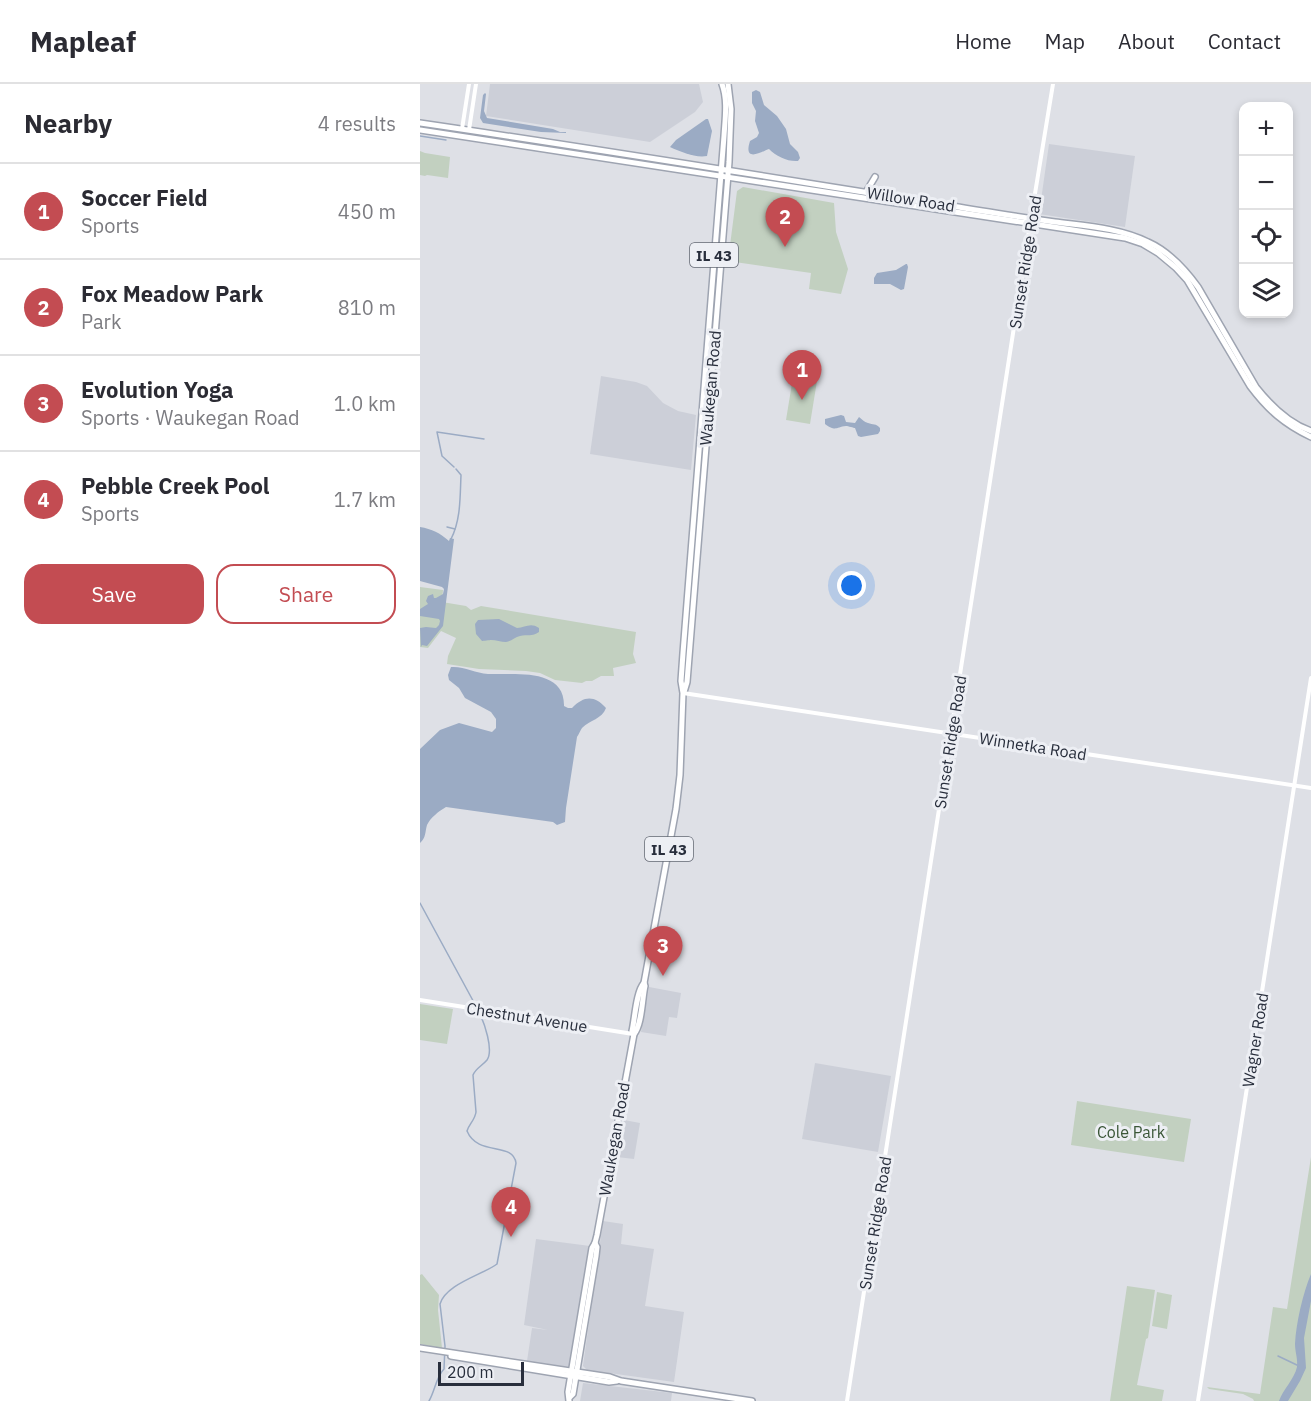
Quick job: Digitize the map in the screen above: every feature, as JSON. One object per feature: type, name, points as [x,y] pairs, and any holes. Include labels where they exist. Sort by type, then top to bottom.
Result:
[{"type":"main road","name":"Waukegan Road","points":[[700,477],[725,115],[722,84]]},
{"type":"main road","name":"Waukegan Road","points":[[570,1399],[573,1394],[574,1374],[596,1256],[595,1243],[677,807],[683,653],[728,173],[731,109],[728,84]]},
{"type":"main road","name":"Willow Road","points":[[420,123],[564,144],[721,172]]},
{"type":"main road","points":[[462,129],[464,136]]},
{"type":"main road","name":"Willow Road","points":[[420,130],[866,192],[1125,238],[1143,244],[1176,267],[1187,280],[1260,400],[1280,419],[1311,437]]},
{"type":"main road","points":[[464,136],[469,130]]},
{"type":"main road","name":"Willow Road","points":[[728,173],[1030,221],[1093,227],[1121,232],[1148,242],[1167,254],[1198,287],[1256,387],[1268,401],[1285,417],[1311,431]]},
{"type":"main road","points":[[866,192],[875,177]]},
{"type":"main road","points":[[420,1350],[586,1376],[610,1377],[621,1381],[752,1401]]},
{"type":"main road","points":[[561,1372],[577,1360],[586,1376]]},
{"type":"main road","points":[[561,1372],[572,1387],[586,1376]]},
{"type":"street","points":[[462,129],[469,84]]},
{"type":"street","points":[[469,130],[476,84]]},
{"type":"street","name":"Sunset Ridge Road","points":[[847,1401],[1053,84]]},
{"type":"street","name":"Wagner Road","points":[[1198,1401],[1311,678]]},
{"type":"street","name":"Winnetka Road","points":[[683,693],[1311,788]]},
{"type":"street","name":"Chestnut Avenue","points":[[420,1000],[633,1034]]},
{"type":"shaded area","points":[[490,84],[699,84],[703,102],[695,112],[650,142],[486,116]]},
{"type":"shaded area","points":[[1049,144],[1135,156],[1125,227],[1039,214]]},
{"type":"shaded area","points":[[601,376],[647,386],[663,403],[678,411],[696,415],[691,470],[590,454]]},
{"type":"shaded area","points":[[649,987],[681,993],[677,1018],[669,1017],[666,1036],[641,1032]]},
{"type":"shaded area","points":[[815,1063],[891,1076],[878,1152],[802,1139]]},
{"type":"shaded area","points":[[624,1120],[640,1123],[634,1159],[617,1157]]},
{"type":"shaded area","points":[[603,1221],[623,1224],[621,1244],[654,1249],[645,1306],[684,1312],[674,1382],[587,1370],[583,1366]]},
{"type":"shaded area","points":[[536,1239],[590,1246],[570,1367],[527,1361],[532,1328],[548,1330],[524,1325]]},
{"type":"shaded area","points":[[583,1383],[672,1393],[671,1401],[580,1401]]},
{"type":"green space","points":[[420,151],[450,157],[448,178],[420,175]]},
{"type":"green space","points":[[743,187],[834,203],[836,232],[848,269],[841,294],[809,289],[811,273],[728,261],[737,191]]},
{"type":"green space","points":[[793,377],[817,381],[810,424],[786,420]]},
{"type":"green space","points":[[420,587],[443,590],[442,602],[466,606],[471,610],[481,606],[636,632],[633,654],[636,663],[613,668],[614,676],[601,676],[582,683],[555,680],[540,673],[526,671],[479,669],[447,664],[456,638],[441,631],[428,648],[420,647]]},
{"type":"green space","points":[[420,1004],[453,1009],[447,1044],[420,1040]]},
{"type":"green space","name":"Cole Park","points":[[1077,1101],[1191,1119],[1184,1162],[1071,1145]]},
{"type":"green space","points":[[1311,1157],[1311,1401],[1254,1401],[1243,1394],[1209,1389],[1207,1387],[1260,1394],[1273,1307],[1287,1309]]},
{"type":"green space","points":[[422,1274],[439,1295],[438,1310],[442,1348],[420,1344],[420,1275]]},
{"type":"green space","points":[[1127,1286],[1155,1290],[1148,1338],[1137,1385],[1164,1390],[1162,1401],[1110,1401]]},
{"type":"green space","points":[[1157,1292],[1172,1295],[1167,1329],[1152,1326]]},
{"type":"water","points":[[756,90],[760,92],[764,105],[777,116],[786,129],[790,144],[798,152],[800,158],[798,161],[782,158],[769,149],[758,154],[749,152],[750,141],[759,133],[755,121],[756,111],[752,103],[752,92]]},
{"type":"water","points":[[485,93],[484,111],[487,118],[566,133],[541,132],[483,123],[480,118]]},
{"type":"water","points":[[706,119],[712,131],[707,156],[683,153],[670,147],[676,140]]},
{"type":"water","points":[[906,264],[908,267],[904,289],[901,290],[890,284],[874,284],[877,273],[896,270]]},
{"type":"water","points":[[844,416],[846,422],[855,423],[859,417],[867,423],[877,425],[880,431],[878,434],[861,437],[858,436],[855,428],[846,426],[834,428],[825,424],[825,419]]},
{"type":"water","points":[[420,527],[436,532],[449,541],[450,538],[454,539],[443,626],[427,646],[422,645],[421,647],[420,628],[436,628],[440,621],[420,616],[420,609],[428,604],[426,601],[428,596],[433,594],[436,598],[443,594],[444,589],[420,581]]},
{"type":"water","points":[[499,619],[517,628],[536,626],[539,632],[506,642],[482,641],[476,634],[475,624],[478,620]]},
{"type":"water","points":[[451,667],[488,674],[536,676],[556,685],[562,693],[564,706],[568,708],[572,708],[585,699],[593,699],[606,708],[602,715],[582,728],[577,737],[565,822],[557,825],[553,822],[446,807],[430,820],[420,843],[420,749],[440,730],[459,723],[492,732],[496,728],[496,719],[491,712],[465,698],[459,688],[449,680]]},
{"type":"water","points":[[1311,1274],[1311,1301],[1304,1338],[1306,1368],[1288,1401],[1279,1401],[1297,1367],[1295,1344],[1297,1327]]},
{"type":"waterway","points":[[420,136],[446,140]]},
{"type":"waterway","points":[[454,467],[442,456],[437,432],[484,439]]},
{"type":"waterway","points":[[451,539],[457,524],[460,499],[461,475],[456,469]]},
{"type":"waterway","points":[[447,527],[455,529]]},
{"type":"waterway","points":[[420,903],[477,1008]]},
{"type":"waterway","points":[[429,1401],[444,1369],[445,1346],[440,1304],[449,1291],[457,1285],[497,1264],[516,1163],[509,1152],[479,1144],[467,1131],[476,1112],[473,1075],[489,1055],[487,1036],[479,1012]]},
{"type":"waterway","points":[[1278,1356],[1299,1366]]},
{"type":"place","name":"Fox Meadow Park","points":[[785,247]]},
{"type":"place","name":"Soccer Field","points":[[802,400]]},
{"type":"place","name":"Evolution Yoga","points":[[663,976]]},
{"type":"place","name":"Pebble Creek Pool","points":[[511,1237]]}]
